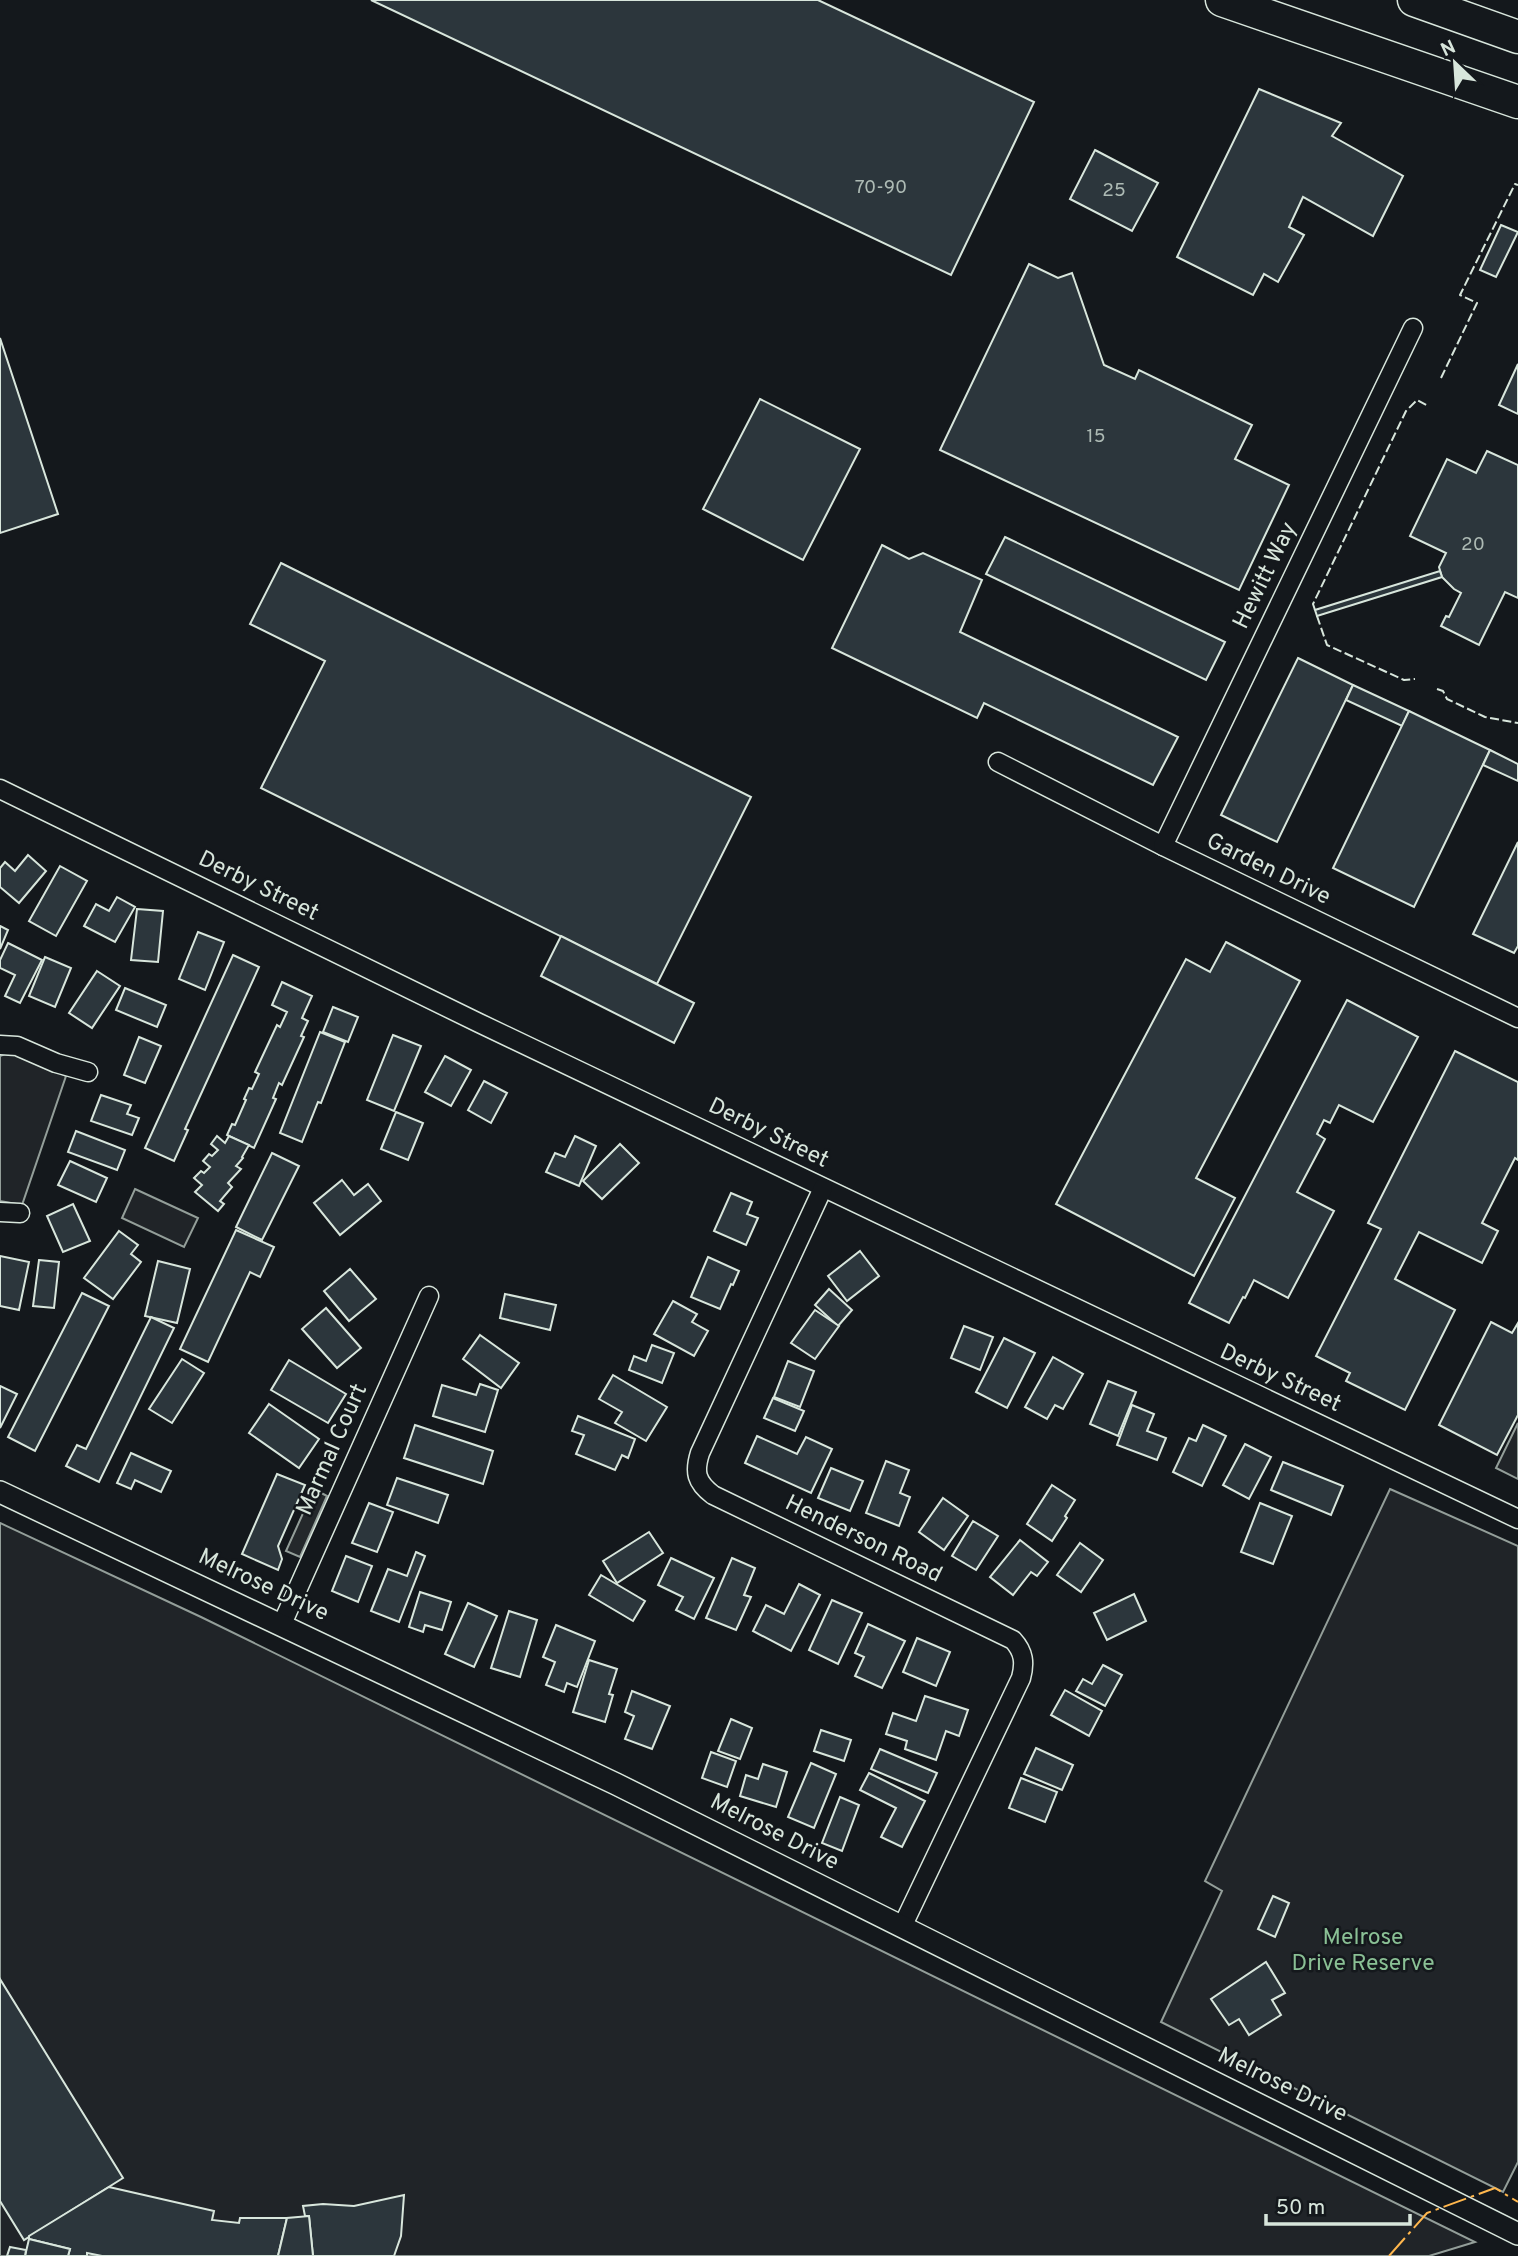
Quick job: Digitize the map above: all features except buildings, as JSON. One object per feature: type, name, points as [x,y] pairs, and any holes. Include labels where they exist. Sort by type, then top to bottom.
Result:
[{"type":"highway","points":[[1222,0],[1518,103]]},
{"type":"highway","points":[[1414,0],[1518,37]]},
{"type":"highway","points":[[1483,24],[1518,25]]},
{"type":"street","name":"Hewitt Way","points":[[1163,846],[1413,328]]},
{"type":"street","name":"Garden Drive","points":[[998,762],[1163,846],[1518,1018]]},
{"type":"street","name":"Derby Street","points":[[0,789],[823,1188],[1518,1519]]},
{"type":"street","points":[[0,1045],[17,1046],[56,1063],[88,1072]]},
{"type":"street","name":"Henderson Road","points":[[823,1188],[700,1453],[696,1468],[697,1478],[703,1488],[713,1495],[1013,1640],[1019,1646],[1024,1667],[1021,1678],[902,1927]]},
{"type":"street","points":[[0,1212],[20,1213]]},
{"type":"street","name":"Marmal Court","points":[[282,1624],[429,1296]]},
{"type":"street","name":"Melrose Drive","points":[[0,1492],[616,1784],[1518,2234]]},
{"type":"green space","points":[[10,1052],[21,1054],[66,1076],[22,1205],[0,1201],[0,1056]]},
{"type":"green space","points":[[135,1189],[198,1218],[184,1247],[122,1218]]},
{"type":"green space","points":[[1518,1423],[1518,1479],[1496,1468]]},
{"type":"green space","name":"Melrose Drive Reserve","points":[[1390,1489],[1518,1546],[1518,2162],[1503,2192],[1161,2022],[1222,1891],[1205,1881]]},
{"type":"green space","points":[[0,1523],[201,1617],[1475,2242],[1429,2256],[0,2256]]},
{"type":"shaded area","points":[[314,1489],[327,1496],[300,1557],[286,1551]]},
{"type":"fence","points":[[1441,378],[1477,303],[1460,295],[1515,184],[1518,185]]},
{"type":"fence","points":[[1315,610],[1313,604],[1406,411],[1417,400],[1428,406]]},
{"type":"fence","points":[[1317,616],[1327,645],[1404,680],[1415,679]]},
{"type":"fence","points":[[1437,689],[1443,691],[1447,699],[1485,717],[1518,723]]},
{"type":"power","points":[[1389,2256],[1427,2213],[1495,2188],[1518,2202]]}]
